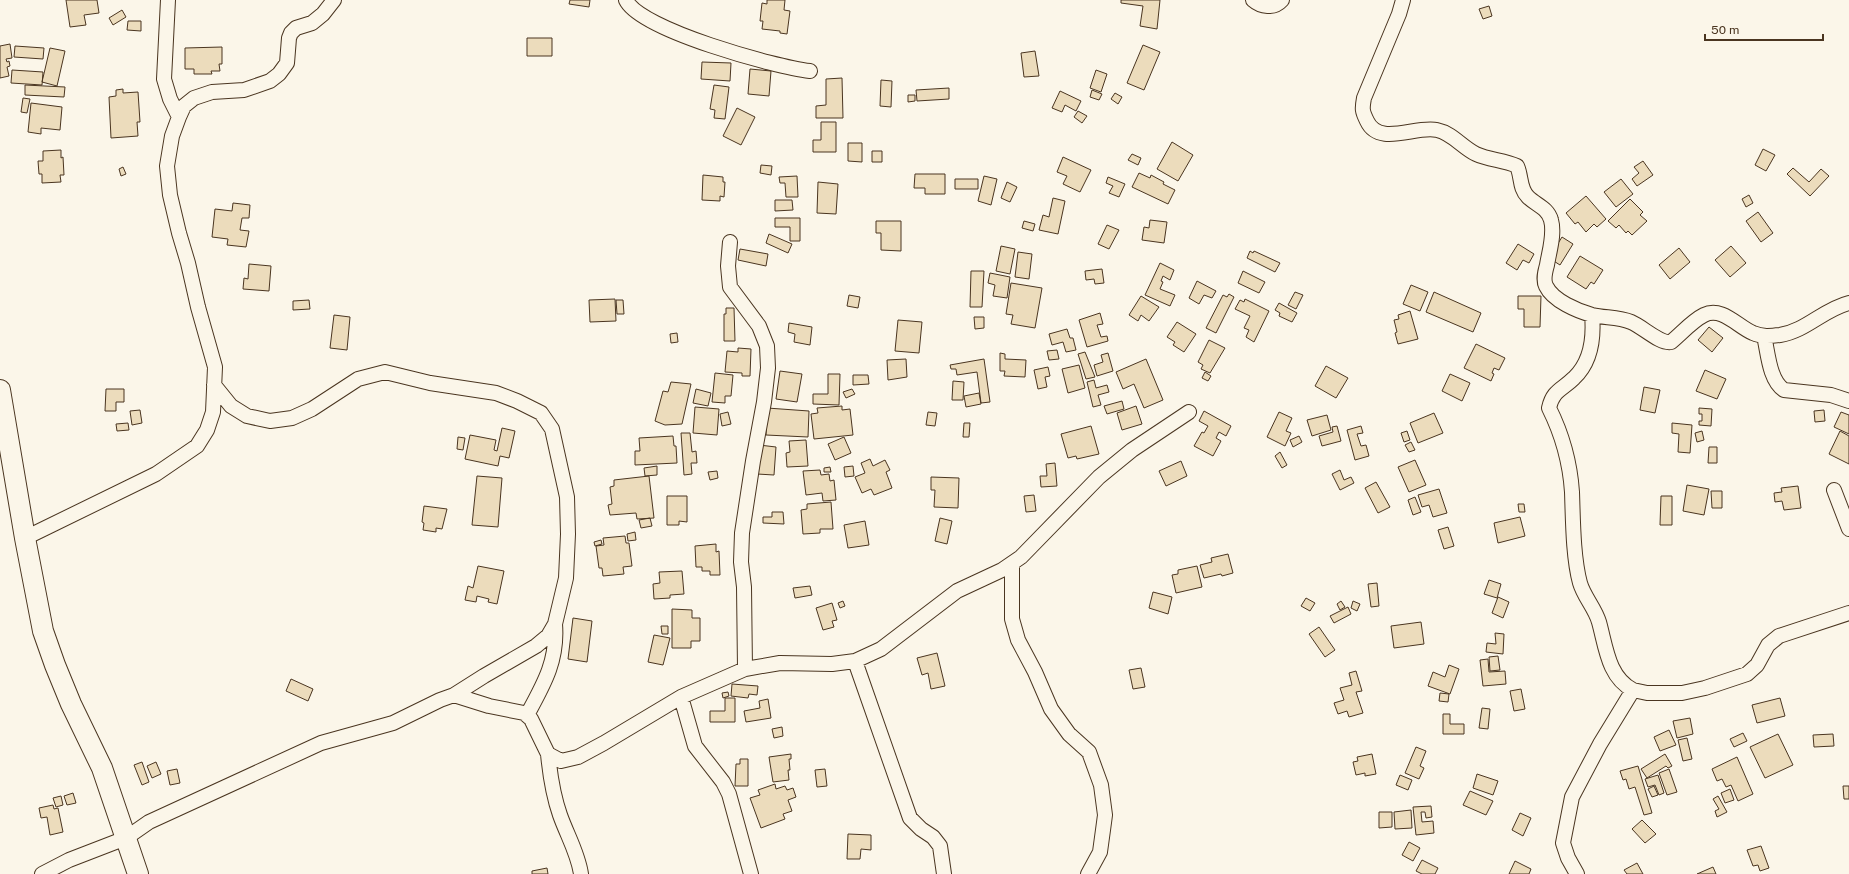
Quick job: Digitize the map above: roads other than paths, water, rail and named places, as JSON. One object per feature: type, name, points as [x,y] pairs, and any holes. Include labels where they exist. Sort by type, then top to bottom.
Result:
[{"type":"street","points":[[168,0],[164,79],[170,99],[178,117]]},
{"type":"street","points":[[25,538],[156,474],[197,446],[208,430],[213,412],[215,367],[198,307],[188,262],[170,195],[167,166],[172,136],[178,117],[184,106],[194,98],[212,92],[244,90],[270,81],[280,74],[287,62],[291,33],[296,28],[312,23],[323,14],[334,0]]},
{"type":"street","points":[[626,0],[630,6],[655,23],[699,42],[788,68],[810,71]]},
{"type":"street","points":[[1252,0],[1261,6],[1270,6],[1278,4],[1282,0]]},
{"type":"street","points":[[1403,0],[1399,14],[1364,98],[1362,111],[1368,125],[1374,130],[1388,135],[1415,130],[1436,129],[1476,154],[1508,162],[1517,166],[1521,174],[1521,188],[1528,197],[1548,213],[1552,221],[1552,232],[1545,277],[1546,286],[1554,296],[1592,315],[1631,322],[1661,341],[1667,343],[1671,342],[1700,317],[1711,313],[1717,313],[1725,316],[1752,333],[1764,336],[1783,334],[1806,326],[1849,303]]},
{"type":"street","points":[[730,242],[728,266],[730,286],[759,326],[767,346],[768,368],[764,402],[753,460],[742,533],[741,562],[744,587],[745,668]]},
{"type":"street","points":[[1592,315],[1593,328],[1588,357],[1575,378],[1553,396],[1549,408],[1560,432],[1572,490],[1573,533],[1580,584],[1598,619],[1612,671],[1623,685],[1633,690],[1647,693],[1682,693],[1705,688],[1747,674],[1757,665],[1768,645],[1779,636],[1795,629],[1825,622],[1849,613]]},
{"type":"street","points":[[1764,336],[1773,376],[1778,386],[1784,390],[1831,395],[1849,402]]},
{"type":"street","points":[[214,385],[231,406],[247,416],[270,421],[292,418],[312,409],[358,379],[385,372],[430,383],[496,393],[517,401],[541,413],[552,429],[567,497],[566,578],[556,624],[557,639],[553,660],[545,682],[527,715]]},
{"type":"street","points":[[0,390],[25,538],[43,631],[47,645],[71,704],[102,768],[138,874]]},
{"type":"street","points":[[548,754],[561,761],[578,757],[681,697],[745,668],[780,663],[832,664],[855,661],[881,649],[957,591],[1012,564],[1021,557],[1099,477],[1132,450],[1188,412]]},
{"type":"street","points":[[1834,490],[1849,528]]},
{"type":"street","points":[[1012,564],[1012,618],[1018,640],[1035,672],[1051,709],[1068,734],[1089,752],[1101,785],[1105,815],[1100,852],[1088,874]]},
{"type":"street","points":[[42,874],[69,860],[126,838],[149,822],[321,743],[393,723],[440,700],[454,695],[536,646],[548,636],[556,624]]},
{"type":"street","points":[[855,661],[910,818],[920,830],[933,837],[940,846],[944,874]]},
{"type":"street","points":[[1577,874],[1568,858],[1563,843],[1572,797],[1600,744],[1633,690]]},
{"type":"street","points":[[454,695],[489,706],[515,711],[527,715],[531,719],[548,754],[551,784],[560,816],[573,845],[581,874]]},
{"type":"street","points":[[681,697],[695,746],[723,782],[729,794],[751,874]]}]
